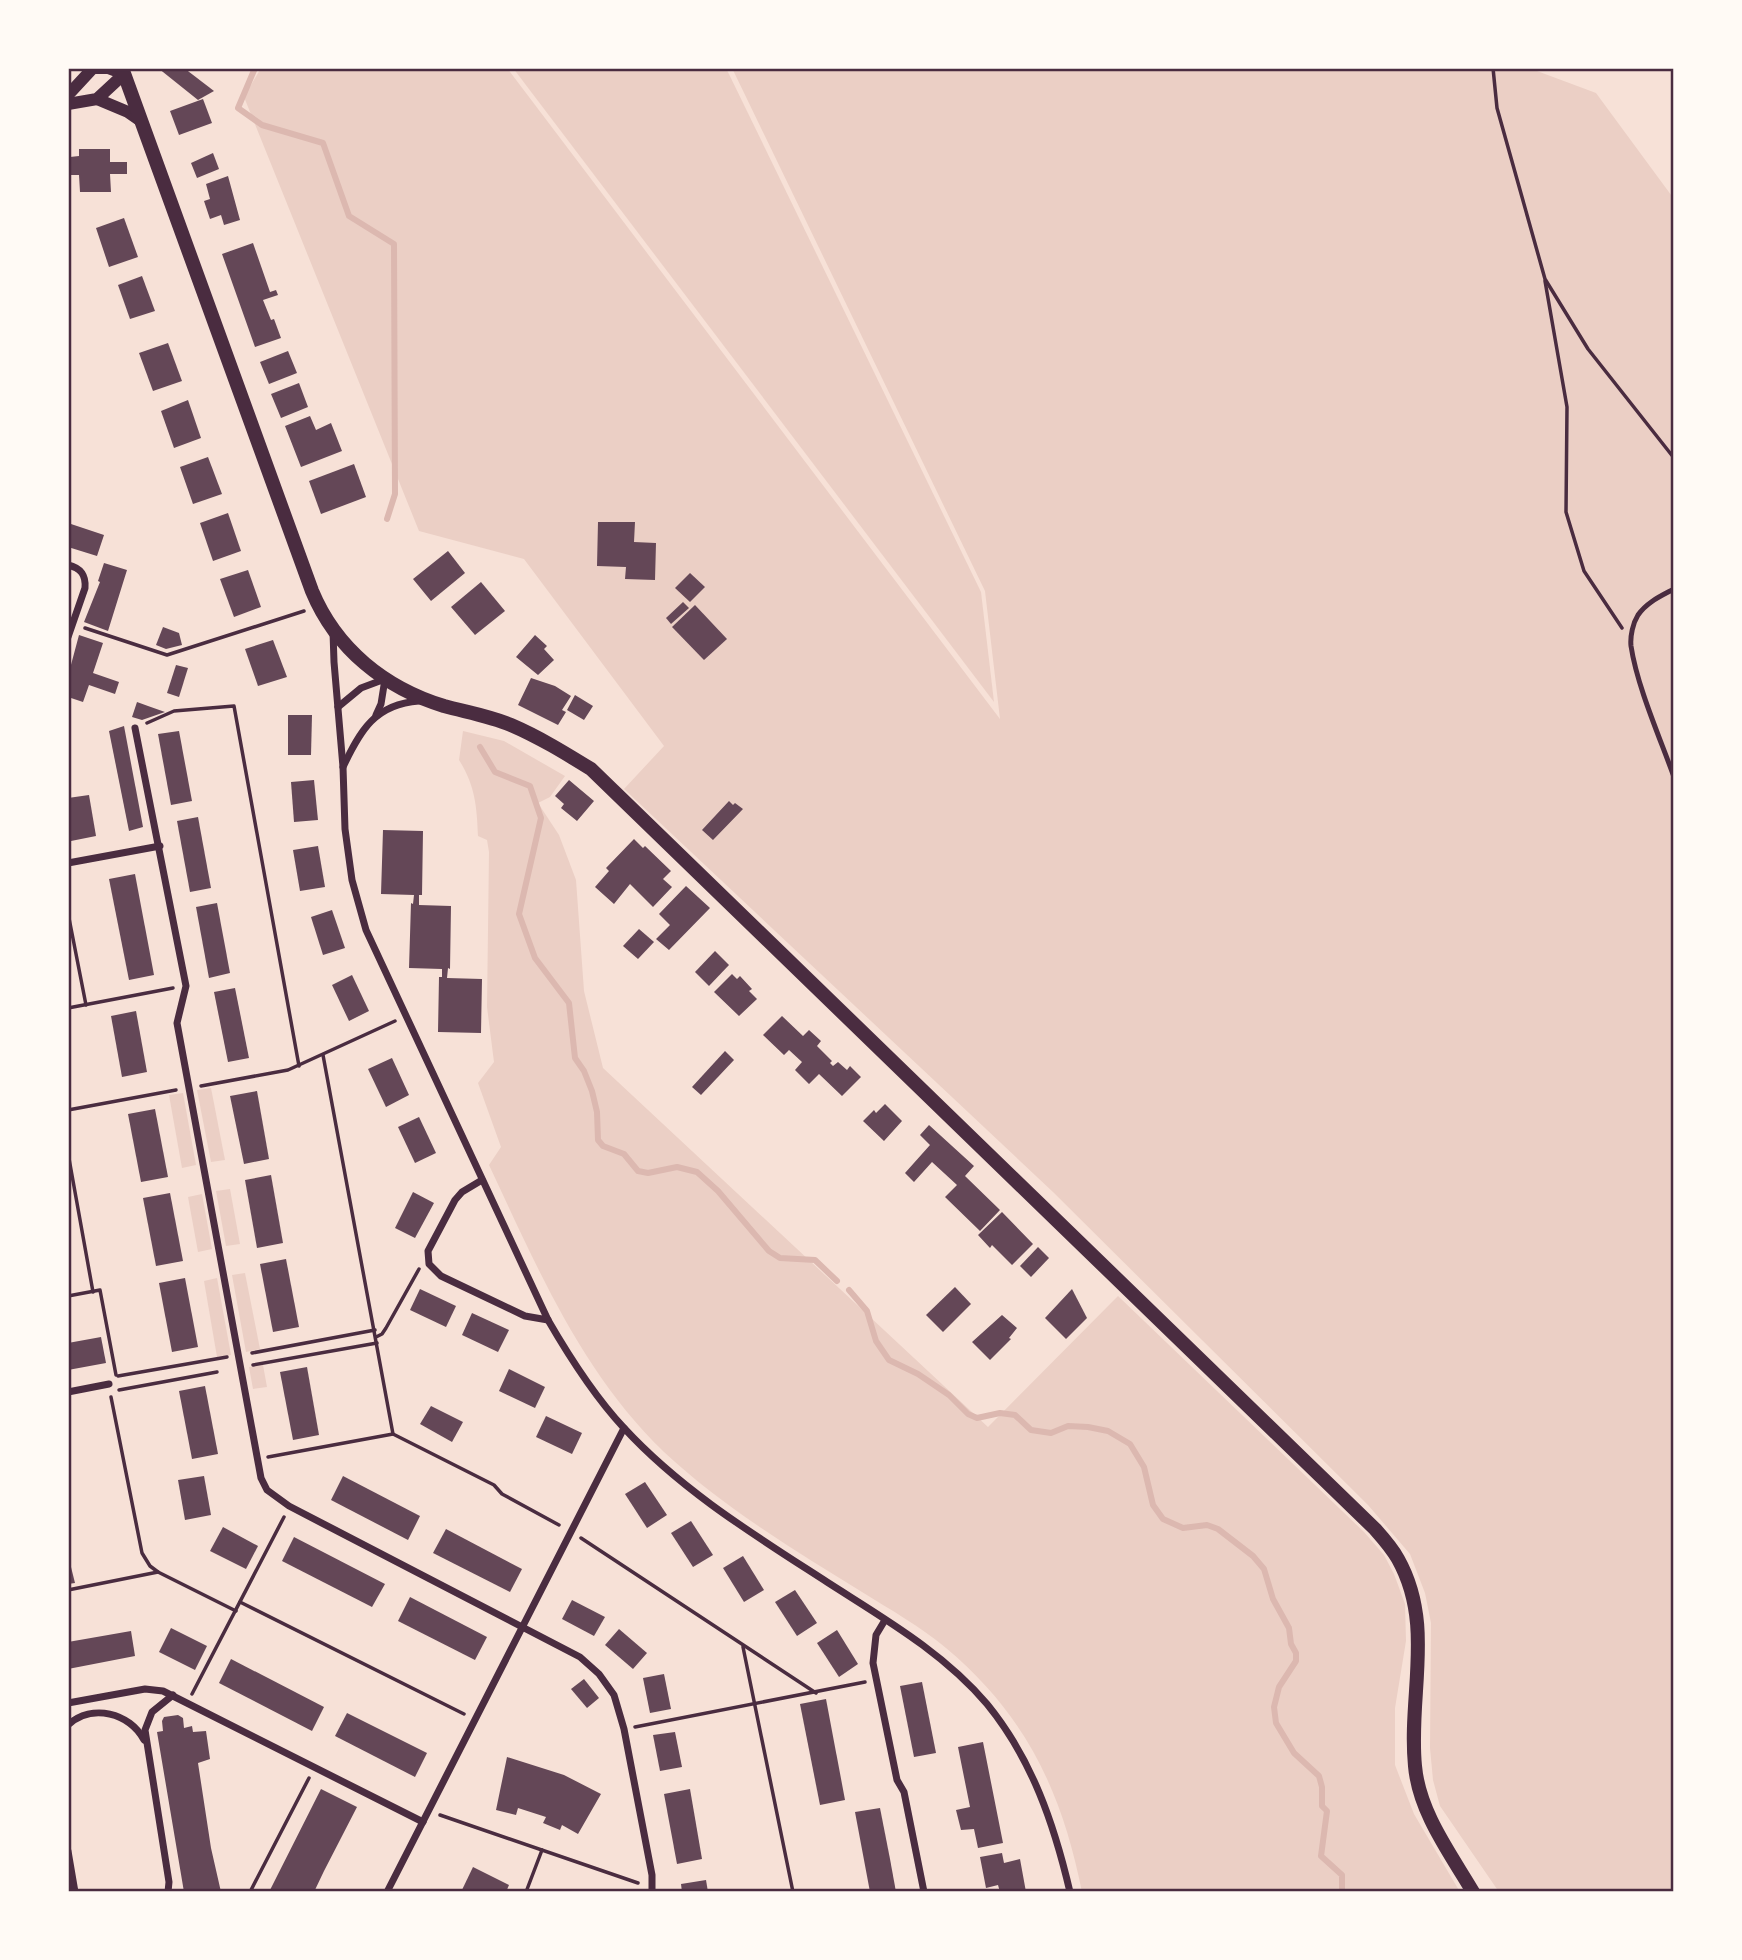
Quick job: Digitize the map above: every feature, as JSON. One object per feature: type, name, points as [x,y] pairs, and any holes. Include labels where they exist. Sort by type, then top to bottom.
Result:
[{"type":"main road","points":[[123,71],[318,606],[333,631],[356,656],[385,680],[428,700],[509,724],[548,743],[591,769],[1375,1529],[1398,1558],[1408,1582],[1417,1618],[1420,1651],[1415,1767],[1422,1797],[1437,1832],[1473,1892]]},
{"type":"street","points":[[68,94],[93,68],[123,71]]},
{"type":"street","points":[[97,99],[123,71]]},
{"type":"street","points":[[68,104],[97,99],[128,112],[141,121]]},
{"type":"street","points":[[68,565],[77,567],[85,580],[68,637]]},
{"type":"street","points":[[333,631],[347,850],[366,930],[548,1320],[569,1356],[624,1428],[710,1504],[918,1641],[950,1667],[987,1704],[1026,1762],[1043,1798],[1070,1892]]},
{"type":"street","points":[[338,707],[360,688],[385,680],[381,704],[375,716],[360,733],[343,767]]},
{"type":"street","points":[[375,716],[407,702],[428,700]]},
{"type":"street","points":[[135,728],[186,986],[177,1023],[261,1478],[267,1490],[289,1506],[580,1657],[599,1674],[614,1695],[624,1729],[652,1875],[652,1890]]},
{"type":"street","points":[[68,863],[160,846]]},
{"type":"street","points":[[482,1180],[469,1186],[455,1200],[428,1251],[429,1263],[441,1276],[525,1316],[548,1320]]},
{"type":"street","points":[[68,1392],[109,1384]]},
{"type":"street","points":[[387,1892],[624,1428]]},
{"type":"street","points":[[885,1620],[874,1642],[873,1663],[897,1780],[904,1792],[923,1892]]},
{"type":"street","points":[[68,1703],[145,1689],[163,1691],[423,1822]]},
{"type":"street","points":[[169,1892],[145,1730],[158,1707],[173,1695]]},
{"type":"street","points":[[68,1725],[86,1714],[112,1714],[137,1729],[146,1744]]},
{"type":"street","points":[[68,1851],[75,1892]]},
{"type":"lane","points":[[1674,589],[1646,606],[1638,615],[1631,635],[1639,678],[1674,777]]},
{"type":"path","points":[[1493,68],[1497,108],[1545,279],[1567,407],[1566,512],[1584,571],[1620,626],[1631,635]]},
{"type":"path","points":[[1545,279],[1588,349],[1674,458]]},
{"type":"path","points":[[73,624],[167,655],[318,606]]},
{"type":"path","points":[[135,728],[174,711],[234,706],[299,1066]]},
{"type":"path","points":[[68,913],[86,1005]]},
{"type":"path","points":[[68,1008],[186,986]]},
{"type":"path","points":[[68,1110],[269,1074],[299,1066],[389,1024]]},
{"type":"path","points":[[323,1055],[393,1434]]},
{"type":"path","points":[[68,1153],[93,1292]]},
{"type":"path","points":[[376,1337],[383,1334],[417,1270],[429,1263]]},
{"type":"path","points":[[68,1297],[100,1290],[116,1377]]},
{"type":"path","points":[[241,1367],[377,1343]]},
{"type":"path","points":[[218,1372],[110,1391],[142,1553],[150,1566],[158,1572],[236,1611]]},
{"type":"path","points":[[257,1459],[393,1434],[494,1485],[502,1494],[570,1531],[816,1693]]},
{"type":"path","points":[[188,1702],[289,1506]]},
{"type":"path","points":[[68,1590],[158,1572]]},
{"type":"path","points":[[240,1602],[475,1720]]},
{"type":"path","points":[[744,1647],[793,1892]]},
{"type":"path","points":[[624,1729],[877,1680]]},
{"type":"path","points":[[250,1892],[315,1767]]},
{"type":"path","points":[[428,1811],[652,1890]]},
{"type":"path","points":[[526,1892],[542,1850]]},
{"type":"shaded area","points":[[261,68],[507,68],[1000,719],[985,591],[732,68],[1529,68],[1596,93],[1674,199],[1674,1892],[1499,1892],[1440,1806],[1433,1780],[1430,1748],[1431,1623],[1425,1593],[1410,1554],[1368,1505],[1053,1192],[624,789],[664,746],[524,559],[419,531],[244,97]]},
{"type":"shaded area","points":[[513,68],[726,68],[981,592],[994,702]]},
{"type":"shaded area","points":[[463,731],[504,741],[565,776],[550,797],[538,803],[559,835],[576,880],[584,991],[603,1068],[988,1427],[1118,1296],[1364,1532],[1384,1555],[1405,1604],[1406,1641],[1395,1708],[1395,1765],[1414,1814],[1460,1892],[1082,1892],[1064,1821],[1036,1758],[1019,1728],[974,1674],[946,1648],[916,1626],[785,1544],[710,1491],[664,1452],[635,1421],[608,1388],[563,1317],[489,1165],[501,1147],[478,1083],[494,1062],[487,1007],[489,852],[487,840],[478,836],[474,796],[469,778],[459,760]]},
{"type":"shaded area","points":[[211,1088],[225,1160],[211,1162],[197,1090]]},
{"type":"shaded area","points":[[183,1093],[196,1165],[182,1168],[169,1095]]},
{"type":"shaded area","points":[[230,1189],[240,1244],[226,1246],[216,1191]]},
{"type":"shaded area","points":[[202,1194],[212,1249],[198,1252],[188,1197]]},
{"type":"shaded area","points":[[245,1273],[260,1349],[246,1352],[232,1275]]},
{"type":"shaded area","points":[[217,1278],[231,1355],[217,1357],[204,1281]]},
{"type":"shaded area","points":[[263,1365],[267,1387],[253,1389],[249,1367]]},
{"type":"building","points":[[158,68],[184,68],[214,91],[198,100]]},
{"type":"building","points":[[203,99],[212,123],[179,135],[170,111]]},
{"type":"building","points":[[79,149],[110,149],[110,162],[127,162],[127,174],[110,174],[111,192],[80,192],[79,175],[70,175],[70,157],[79,156]]},
{"type":"building","points":[[213,153],[219,169],[197,178],[191,163]]},
{"type":"building","points":[[228,176],[240,220],[224,225],[221,215],[210,219],[204,201],[210,199],[206,184]]},
{"type":"building","points":[[124,218],[138,257],[109,267],[96,228]]},
{"type":"building","points":[[253,243],[270,292],[276,290],[278,295],[263,300],[281,338],[255,347],[222,254]]},
{"type":"building","points":[[142,276],[155,311],[130,319],[118,285]]},
{"type":"building","points":[[168,343],[182,381],[153,391],[139,353]]},
{"type":"building","points":[[288,351],[297,373],[269,384],[260,362]]},
{"type":"building","points":[[299,383],[308,407],[281,418],[271,394]]},
{"type":"building","points":[[188,400],[201,438],[174,448],[161,411]]},
{"type":"building","points":[[310,416],[316,430],[331,423],[342,451],[301,467],[285,426]]},
{"type":"building","points":[[208,457],[222,494],[193,504],[180,467]]},
{"type":"building","points":[[354,464],[366,497],[321,514],[309,481]]},
{"type":"building","points":[[228,513],[241,551],[213,561],[200,523]]},
{"type":"building","points":[[598,522],[635,522],[634,542],[656,543],[655,580],[625,579],[626,567],[597,566]]},
{"type":"building","points":[[68,523],[104,535],[97,556],[68,547]]},
{"type":"building","points":[[448,551],[465,573],[431,601],[413,579]]},
{"type":"building","points":[[104,563],[127,570],[108,631],[84,622],[100,582],[98,581]]},
{"type":"building","points":[[248,570],[261,607],[234,617],[220,579]]},
{"type":"building","points":[[690,573],[705,587],[690,602],[675,588]]},
{"type":"building","points":[[481,582],[505,611],[475,635],[451,607]]},
{"type":"building","points":[[683,602],[689,608],[671,624],[666,618]]},
{"type":"building","points":[[695,605],[727,639],[704,660],[672,627]]},
{"type":"building","points":[[163,627],[179,633],[182,645],[166,649],[156,645]]},
{"type":"building","points":[[79,635],[103,643],[93,673],[119,682],[115,694],[89,685],[83,702],[68,697],[68,676]]},
{"type":"building","points":[[535,635],[547,646],[544,649],[554,660],[538,675],[516,657]]},
{"type":"building","points":[[273,640],[287,677],[258,686],[245,649]]},
{"type":"building","points":[[176,665],[188,668],[179,697],[167,693]]},
{"type":"building","points":[[531,678],[555,686],[571,696],[562,710],[566,712],[558,725],[518,705]]},
{"type":"building","points":[[575,695],[593,706],[584,720],[567,710]]},
{"type":"building","points":[[137,702],[165,712],[142,720],[132,717]]},
{"type":"building","points":[[288,715],[312,715],[311,755],[288,755]]},
{"type":"building","points":[[124,726],[143,827],[129,831],[109,731]]},
{"type":"building","points":[[179,731],[192,801],[171,805],[158,734]]},
{"type":"building","points":[[314,780],[318,820],[294,822],[291,782]]},
{"type":"building","points":[[569,780],[594,801],[577,821],[561,808],[564,804],[555,796]]},
{"type":"building","points":[[89,795],[96,836],[71,841],[68,798]]},
{"type":"building","points":[[729,801],[743,809],[713,840],[702,830]]},
{"type":"building","points":[[198,817],[211,888],[190,892],[177,821]]},
{"type":"building","points":[[383,830],[423,831],[422,895],[419,895],[419,905],[451,906],[450,969],[448,968],[447,978],[482,979],[481,1033],[438,1032],[439,977],[442,977],[442,969],[409,968],[411,903],[413,904],[414,895],[381,894]]},
{"type":"building","points":[[634,839],[671,871],[663,879],[672,887],[653,907],[630,884],[614,904],[595,887],[609,871],[606,868]]},
{"type":"building","points":[[318,846],[325,887],[300,891],[293,850]]},
{"type":"building","points":[[135,874],[154,975],[129,980],[109,879]]},
{"type":"building","points":[[686,886],[710,908],[669,950],[656,939],[670,925],[659,914]]},
{"type":"building","points":[[217,903],[230,973],[209,978],[196,907]]},
{"type":"building","points":[[332,910],[345,948],[323,955],[311,917]]},
{"type":"building","points":[[639,929],[654,942],[638,959],[623,946]]},
{"type":"building","points":[[715,951],[729,965],[709,986],[695,972]]},
{"type":"building","points":[[732,974],[737,979],[740,976],[757,999],[739,1016],[714,992]]},
{"type":"building","points":[[352,975],[369,1011],[349,1021],[332,985]]},
{"type":"building","points":[[235,988],[249,1058],[228,1062],[214,992]]},
{"type":"building","points":[[136,1011],[147,1072],[122,1077],[111,1016]]},
{"type":"building","points":[[782,1016],[803,1036],[809,1030],[821,1041],[817,1046],[832,1061],[830,1063],[833,1066],[838,1062],[847,1070],[850,1066],[861,1077],[842,1096],[819,1074],[809,1084],[795,1070],[802,1062],[789,1050],[784,1055],[763,1035]]},
{"type":"building","points":[[725,1051],[734,1060],[701,1095],[692,1087]]},
{"type":"building","points":[[392,1058],[409,1095],[386,1107],[368,1069]]},
{"type":"building","points":[[257,1091],[269,1159],[244,1164],[230,1096]]},
{"type":"building","points":[[885,1104],[902,1121],[884,1141],[863,1121]]},
{"type":"building","points":[[155,1109],[168,1177],[141,1182],[128,1114]]},
{"type":"building","points":[[419,1117],[436,1153],[415,1163],[398,1127]]},
{"type":"building","points":[[929,1125],[974,1166],[965,1176],[1000,1210],[980,1231],[945,1197],[957,1185],[932,1162],[914,1182],[905,1173],[930,1145],[920,1135]]},
{"type":"building","points":[[271,1175],[283,1243],[257,1248],[245,1180]]},
{"type":"building","points":[[413,1192],[434,1203],[415,1238],[395,1228]]},
{"type":"building","points":[[170,1193],[183,1261],[156,1266],[143,1198]]},
{"type":"building","points":[[1002,1212],[1033,1244],[1012,1265],[978,1235]]},
{"type":"building","points":[[1038,1247],[1049,1258],[1031,1277],[1020,1266]]},
{"type":"building","points":[[286,1259],[299,1327],[273,1332],[260,1264]]},
{"type":"building","points":[[185,1278],[198,1347],[172,1352],[159,1283]]},
{"type":"building","points":[[955,1287],[971,1304],[943,1332],[926,1315]]},
{"type":"building","points":[[420,1289],[456,1306],[446,1327],[410,1310]]},
{"type":"building","points":[[1072,1289],[1087,1318],[1066,1339],[1045,1318]]},
{"type":"building","points":[[472,1313],[509,1330],[498,1352],[462,1335]]},
{"type":"building","points":[[1002,1315],[1017,1328],[1009,1338],[1011,1339],[990,1360],[972,1342]]},
{"type":"building","points":[[101,1337],[106,1363],[68,1370],[68,1343]]},
{"type":"building","points":[[307,1367],[319,1435],[293,1440],[280,1372]]},
{"type":"building","points":[[509,1369],[545,1387],[535,1408],[499,1391]]},
{"type":"building","points":[[205,1386],[218,1454],[192,1459],[179,1391]]},
{"type":"building","points":[[431,1406],[463,1422],[452,1442],[420,1424]]},
{"type":"building","points":[[546,1416],[582,1433],[572,1454],[536,1437]]},
{"type":"building","points":[[204,1476],[211,1515],[185,1520],[178,1480]]},
{"type":"building","points":[[343,1476],[420,1516],[408,1540],[331,1500]]},
{"type":"building","points":[[645,1482],[667,1515],[647,1528],[625,1494]]},
{"type":"building","points":[[691,1521],[713,1555],[693,1567],[671,1533]]},
{"type":"building","points":[[223,1527],[258,1546],[246,1569],[210,1551]]},
{"type":"building","points":[[446,1529],[522,1569],[510,1592],[433,1553]]},
{"type":"building","points":[[294,1537],[385,1584],[372,1607],[282,1561]]},
{"type":"building","points":[[68,1555],[75,1583],[68,1584]]},
{"type":"building","points":[[743,1556],[764,1590],[744,1602],[723,1568]]},
{"type":"building","points":[[795,1590],[817,1623],[797,1636],[775,1602]]},
{"type":"building","points":[[410,1597],[487,1637],[475,1660],[398,1621]]},
{"type":"building","points":[[572,1600],[605,1617],[594,1636],[562,1619]]},
{"type":"building","points":[[171,1628],[207,1646],[195,1670],[159,1652]]},
{"type":"building","points":[[619,1629],[647,1653],[633,1669],[605,1645]]},
{"type":"building","points":[[837,1630],[858,1664],[839,1677],[817,1643]]},
{"type":"building","points":[[131,1631],[135,1656],[68,1669],[68,1642]]},
{"type":"building","points":[[231,1659],[324,1707],[312,1731],[219,1683]]},
{"type":"building","points":[[664,1674],[671,1709],[650,1713],[643,1678]]},
{"type":"building","points":[[584,1679],[599,1698],[587,1708],[571,1689]]},
{"type":"building","points":[[922,1682],[936,1753],[914,1757],[900,1686]]},
{"type":"building","points":[[826,1699],[845,1800],[820,1805],[800,1704]]},
{"type":"building","points":[[347,1713],[427,1753],[415,1777],[335,1736]]},
{"type":"building","points":[[178,1715],[183,1718],[184,1728],[192,1726],[193,1732],[206,1731],[210,1759],[198,1763],[211,1848],[221,1892],[184,1892],[157,1732],[163,1731],[164,1717]]},
{"type":"building","points":[[675,1732],[682,1767],[660,1771],[653,1735]]},
{"type":"building","points":[[983,1742],[1003,1843],[978,1848],[974,1829],[961,1830],[956,1810],[970,1807],[958,1747]]},
{"type":"building","points":[[507,1757],[564,1775],[601,1794],[578,1834],[562,1825],[560,1830],[543,1823],[546,1817],[518,1808],[516,1815],[496,1810]]},
{"type":"building","points":[[321,1789],[357,1807],[314,1892],[269,1892]]},
{"type":"building","points":[[690,1789],[702,1859],[677,1864],[664,1794]]},
{"type":"building","points":[[880,1808],[896,1892],[870,1892],[855,1812]]},
{"type":"building","points":[[1002,1853],[1004,1863],[1020,1859],[1026,1892],[1000,1892],[998,1885],[986,1888],[980,1857]]},
{"type":"building","points":[[473,1867],[509,1885],[506,1892],[461,1892]]},
{"type":"building","points":[[706,1880],[708,1892],[682,1892],[681,1884]]},
{"type":"waterway","points":[[255,68],[238,108],[262,125],[323,143],[349,216],[394,244],[395,494],[387,519]]},
{"type":"waterway","points":[[480,747],[495,772],[530,786],[541,818],[519,914],[535,958],[569,1003],[575,1058],[592,1091],[597,1112],[598,1140],[603,1146],[624,1154],[638,1171],[648,1173],[677,1167],[697,1172],[718,1191],[769,1251],[780,1258],[815,1260],[837,1281]]},
{"type":"waterway","points":[[849,1290],[867,1311],[876,1341],[889,1360],[918,1374],[949,1395],[968,1414],[977,1418],[1000,1413],[1015,1415],[1031,1430],[1051,1433],[1068,1426],[1108,1431],[1130,1444],[1144,1467],[1153,1505],[1163,1519],[1183,1528],[1207,1525],[1218,1529],[1253,1556],[1264,1569],[1273,1599],[1289,1628],[1291,1644],[1296,1653],[1296,1661],[1279,1687],[1274,1707],[1276,1723],[1294,1753],[1319,1776],[1322,1806],[1327,1811],[1321,1856],[1342,1875],[1342,1892]]}]
